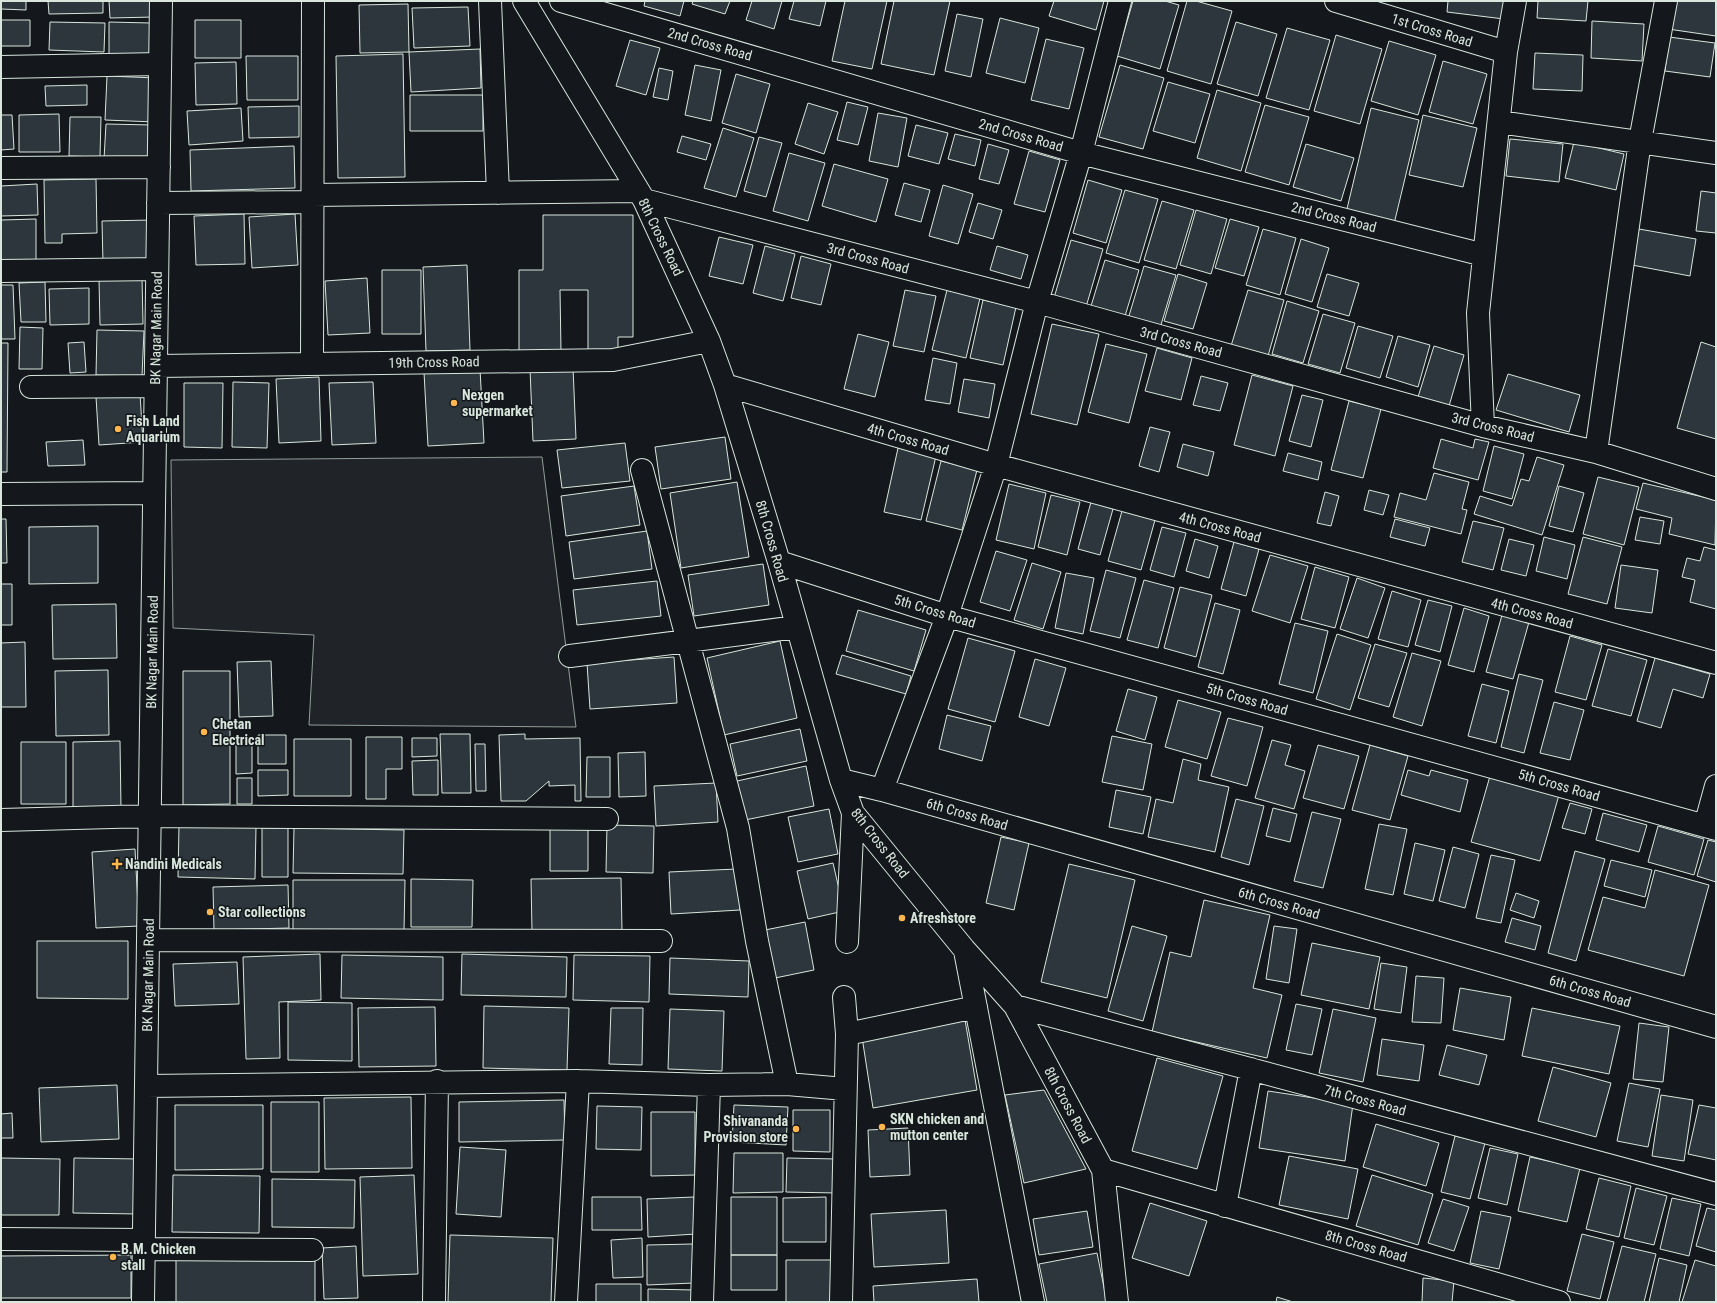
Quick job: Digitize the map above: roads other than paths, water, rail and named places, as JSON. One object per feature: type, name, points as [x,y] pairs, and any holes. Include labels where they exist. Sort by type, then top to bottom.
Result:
[{"type":"street","name":"BK Nagar Main Road","points":[[143,1302],[161,1]]},
{"type":"street","points":[[312,364],[313,1]]},
{"type":"street","points":[[490,1],[498,193]]},
{"type":"street","name":"8th Cross Road","points":[[524,1],[641,195],[710,341],[726,385],[779,562],[841,780],[853,813],[964,950],[1015,1006],[1103,1170],[1559,1302]]},
{"type":"street","name":"2nd Cross Road","points":[[561,1],[1081,153],[1484,255]]},
{"type":"street","points":[[882,790],[947,616],[996,465],[1037,302],[1081,153],[1120,1]]},
{"type":"street","name":"1st Cross Road","points":[[1336,1],[1383,8],[1506,52]]},
{"type":"street","points":[[1483,426],[1478,313],[1500,122],[1506,52],[1515,1]]},
{"type":"street","points":[[1596,452],[1640,141],[1666,1]]},
{"type":"street","points":[[1,67],[160,64]]},
{"type":"street","points":[[1500,122],[1716,153]]},
{"type":"street","points":[[1,168],[159,167]]},
{"type":"street","name":"3rd Cross Road","points":[[158,203],[498,193],[641,195],[1037,302],[1483,426],[1596,452],[1716,489]]},
{"type":"street","points":[[1,270],[157,269]]},
{"type":"street","name":"19th Cross Road","points":[[31,387],[312,364],[613,360],[710,341]]},
{"type":"street","name":"4th Cross Road","points":[[726,385],[996,465],[1716,663]]},
{"type":"street","points":[[642,470],[738,828],[757,941],[787,1084]]},
{"type":"street","points":[[1,494],[154,493]]},
{"type":"street","name":"5th Cross Road","points":[[779,562],[947,616],[1711,828]]},
{"type":"street","points":[[570,656],[797,627]]},
{"type":"street","name":"6th Cross Road","points":[[841,780],[882,790],[1716,1027]]},
{"type":"street","points":[[1711,828],[1716,786]]},
{"type":"street","points":[[847,942],[853,813]]},
{"type":"street","points":[[1,820],[150,816],[607,819]]},
{"type":"street","points":[[148,940],[661,941]]},
{"type":"street","points":[[964,950],[1033,1302]]},
{"type":"street","points":[[841,1302],[847,1034],[844,997]]},
{"type":"street","name":"7th Cross Road","points":[[1015,1006],[1716,1194]]},
{"type":"street","points":[[847,1034],[976,1007]]},
{"type":"street","points":[[1225,1206],[1251,1069]]},
{"type":"street","points":[[146,1086],[437,1081],[578,1081],[710,1085],[787,1084],[845,1089]]},
{"type":"street","points":[[434,1302],[437,1081]]},
{"type":"street","points":[[566,1302],[578,1081]]},
{"type":"street","points":[[702,1302],[710,1085]]},
{"type":"street","points":[[1103,1170],[1117,1302]]},
{"type":"street","points":[[1,1239],[312,1250]]},
{"type":"place","name":"Nexgen supermarket","points":[[454,403]]},
{"type":"place","name":"Fish Land Aquarium","points":[[118,429]]},
{"type":"place","name":"Chetan Electrical","points":[[204,732]]},
{"type":"place","name":"Nandini Medicals","points":[[117,864]]},
{"type":"place","name":"Star collections","points":[[210,912]]},
{"type":"place","name":"Afreshstore","points":[[902,918]]},
{"type":"place","name":"SKN chicken and mutton center","points":[[882,1127]]},
{"type":"place","name":"Shivananda Provision store","points":[[796,1129]]},
{"type":"place","name":"B.M. Chicken stall","points":[[113,1257]]}]
